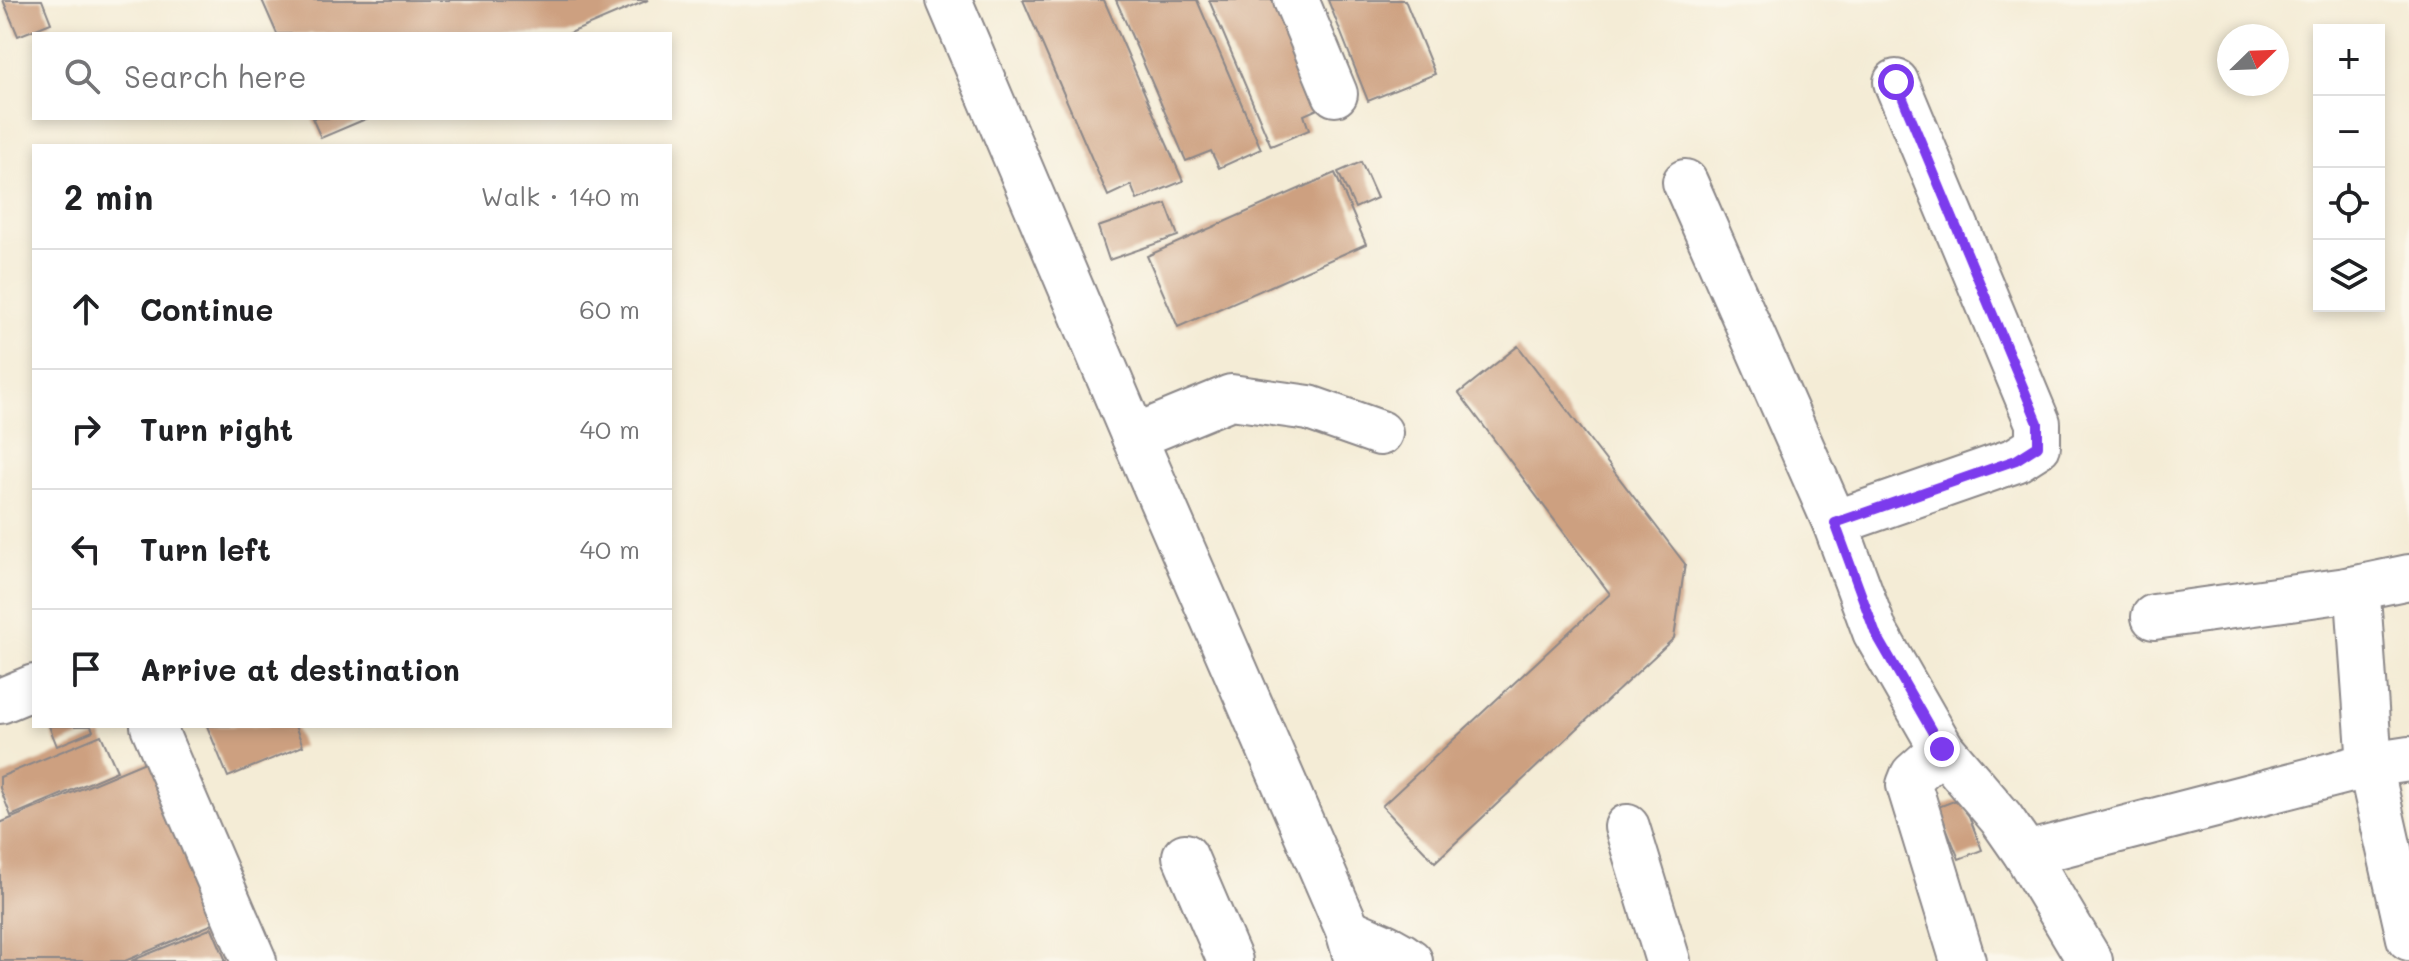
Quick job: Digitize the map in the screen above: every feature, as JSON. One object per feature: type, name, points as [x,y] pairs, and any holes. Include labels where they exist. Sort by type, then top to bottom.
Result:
[{"type":"street","points":[[949,0],[1353,946],[1370,941],[1391,946],[1410,961]]},
{"type":"street","points":[[1296,0],[1335,94]]},
{"type":"street","points":[[1835,523],[2016,460],[2038,446],[2038,423],[1896,82]]},
{"type":"street","points":[[1685,182],[1835,523],[1875,632],[1942,749],[2001,818],[2090,961]]},
{"type":"street","points":[[1134,437],[1231,397],[1309,408],[1380,433]]},
{"type":"street","points":[[2154,617],[2347,590],[2409,577]]},
{"type":"street","points":[[2347,590],[2358,596],[2390,762],[2409,938]]},
{"type":"street","points":[[0,701],[32,688]]},
{"type":"street","points":[[154,728],[254,961]]},
{"type":"street","points":[[1942,749],[1913,775],[1909,785],[1963,961]]},
{"type":"street","points":[[2026,854],[2390,762]]},
{"type":"street","points":[[1627,827],[1668,961]]},
{"type":"street","points":[[1185,856],[1230,961]]},
{"type":"building","points":[[3,0],[42,0],[51,23],[18,36]]},
{"type":"building","points":[[262,0],[648,0],[573,32],[276,32]]},
{"type":"building","points":[[1023,0],[1104,0],[1183,181],[1137,200],[1131,185],[1108,196]]},
{"type":"building","points":[[1116,0],[1197,0],[1261,149],[1219,168],[1211,151],[1186,161]]},
{"type":"building","points":[[1209,0],[1285,0],[1329,104],[1304,115],[1309,130],[1271,146]]},
{"type":"building","points":[[1328,0],[1405,0],[1435,74],[1368,101]]},
{"type":"building","points":[[313,120],[363,120],[321,138]]},
{"type":"building","points":[[1361,162],[1377,198],[1355,208],[1338,172]]},
{"type":"building","points":[[1335,173],[1366,244],[1178,327],[1147,256]]},
{"type":"building","points":[[1166,204],[1178,236],[1109,260],[1098,227]]},
{"type":"building","points":[[1518,346],[1685,564],[1674,638],[1435,862],[1382,806],[1610,594],[1459,393]]},
{"type":"building","points":[[50,728],[92,728],[93,731],[57,746]]},
{"type":"building","points":[[208,728],[296,728],[303,746],[228,777]]},
{"type":"building","points":[[101,735],[117,771],[11,816],[0,788],[0,777]]},
{"type":"building","points":[[157,757],[225,919],[125,961],[0,961],[0,823]]},
{"type":"building","points":[[1962,798],[1982,850],[1959,859],[1938,807]]},
{"type":"building","points":[[212,928],[226,961],[131,961]]},
{"type":"route","points":[[1896,82],[2038,423],[2038,446],[2016,460],[1835,523],[1875,632],[1942,749]]}]
